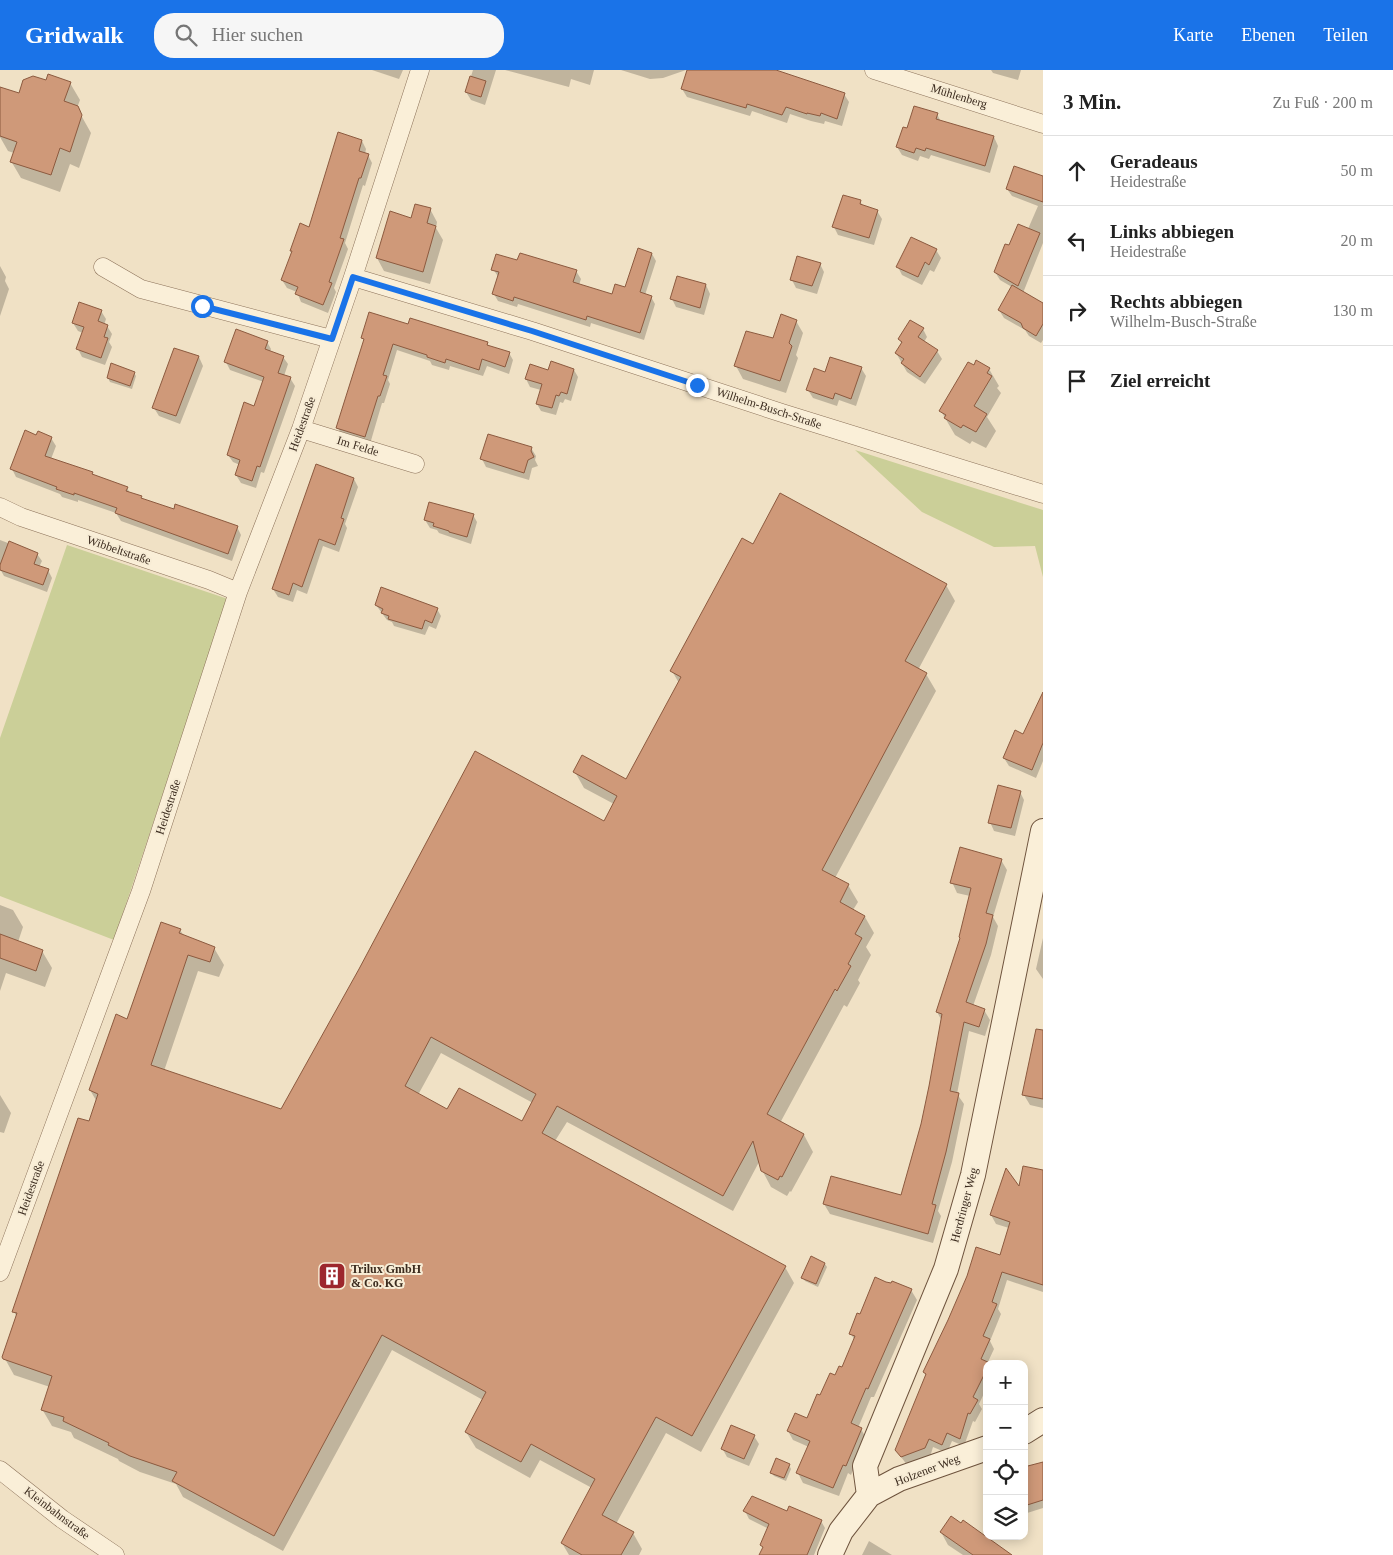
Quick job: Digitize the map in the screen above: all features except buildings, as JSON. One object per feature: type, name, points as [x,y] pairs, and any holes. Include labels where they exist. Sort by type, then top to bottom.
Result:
[{"type":"main road","name":"Herdringer Weg","points":[[869,1496],[865,1466],[946,1269],[973,1174],[1043,831]]},
{"type":"main road","points":[[1028,1429],[1043,1420]]},
{"type":"main road","name":"Holzener Weg","points":[[869,1496],[899,1479],[983,1449]]},
{"type":"main road","points":[[830,1555],[840,1531],[869,1496]]},
{"type":"street","name":"Heidestraße","points":[[0,1272],[141,890],[238,592],[301,429],[353,277],[420,70]]},
{"type":"street","name":"Mühlenberg","points":[[874,70],[1043,124]]},
{"type":"street","points":[[104,267],[141,290],[332,339]]},
{"type":"street","name":"Wilhelm-Busch-Straße","points":[[353,277],[532,331],[782,413],[1043,494]]},
{"type":"street","name":"Im Felde","points":[[301,429],[415,464]]},
{"type":"street","name":"Wibbeltstraße","points":[[0,507],[22,517],[209,580],[238,592]]},
{"type":"street","name":"Kleinbahnstraße","points":[[0,1470],[62,1519],[115,1555]]},
{"type":"green space","points":[[855,450],[1043,510],[1043,577],[1035,546],[994,547],[922,512]]},
{"type":"green space","points":[[67,545],[228,599],[114,940],[0,896],[0,738]]},
{"type":"place","name":"Trilux GmbH & Co. KG","points":[[332,1276]]},
{"type":"route","points":[[202,306],[332,339],[353,277],[532,331],[697,385]]}]
